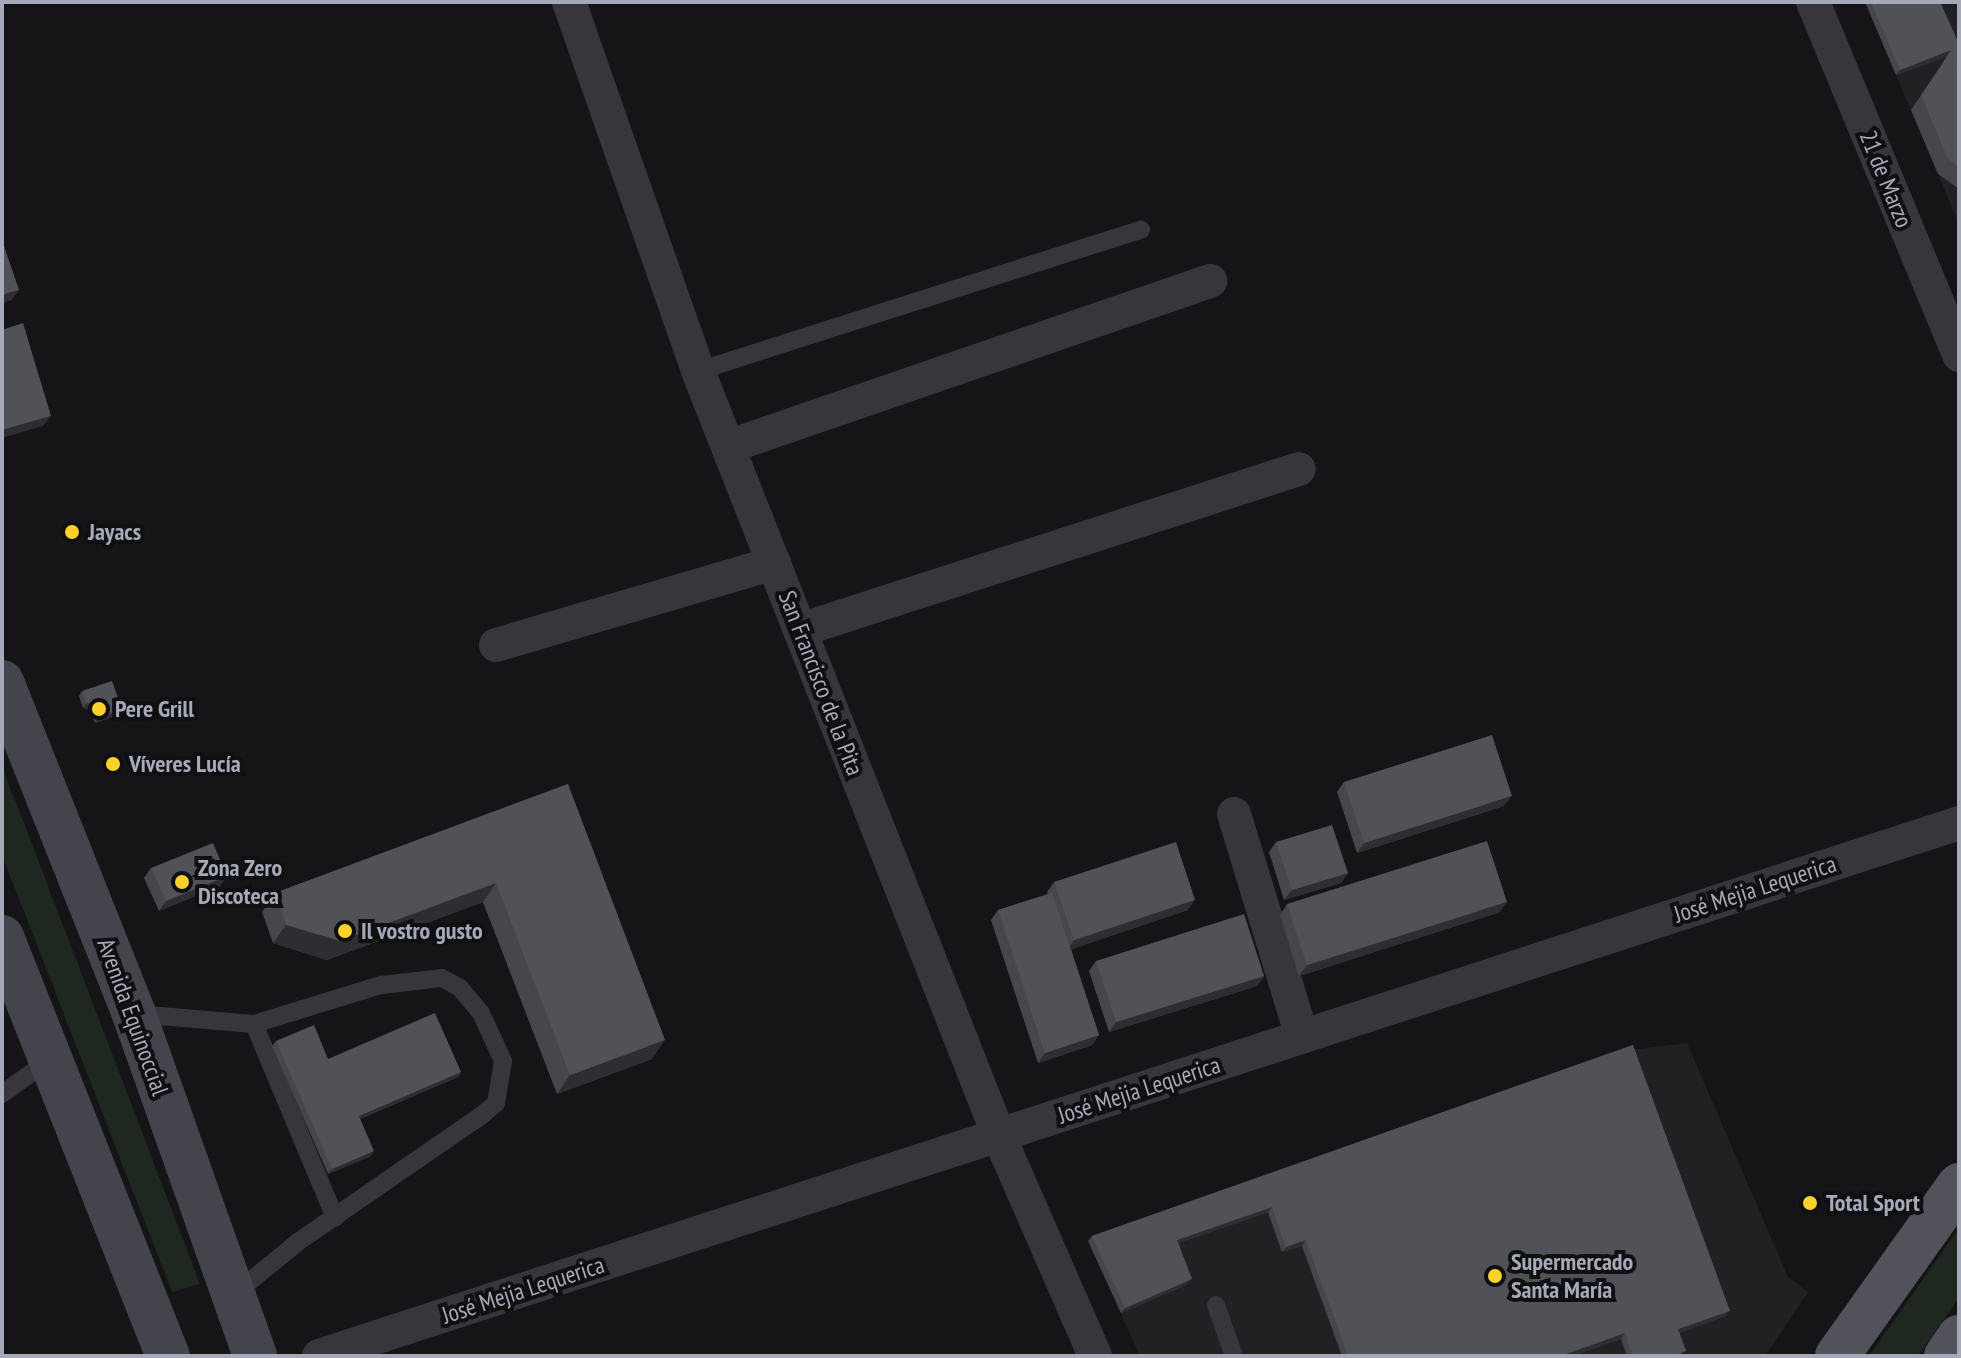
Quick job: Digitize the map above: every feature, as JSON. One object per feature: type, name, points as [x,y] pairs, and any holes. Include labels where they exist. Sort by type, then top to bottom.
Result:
[{"type":"main road","name":"Avenida Equinoccial","points":[[2,682],[134,1014],[230,1298],[255,1356]]},
{"type":"main road","points":[[2,937],[168,1356]]},
{"type":"main road","points":[[1837,1356],[1959,1185]]},
{"type":"main road","points":[[1946,1356],[1959,1337]]},
{"type":"street","name":"San Francisco de la Pita","points":[[569,2],[698,371],[999,1136],[1095,1356]]},
{"type":"street","name":"21 de Marzo","points":[[1813,2],[1959,355]]},
{"type":"street","points":[[730,446],[1210,281]]},
{"type":"street","points":[[800,630],[1299,469]]},
{"type":"street","points":[[496,645],[774,563]]},
{"type":"street","points":[[1234,814],[1302,1037]]},
{"type":"street","name":"José Mejia Lequerica","points":[[319,1356],[1959,823]]},
{"type":"lane","points":[[698,371],[1141,230]]},
{"type":"lane","points":[[134,1014],[254,1024],[381,985],[442,978],[460,988],[481,1013],[503,1061],[496,1103],[335,1218],[230,1298]]},
{"type":"lane","points":[[254,1024],[335,1218]]},
{"type":"lane","points":[[2,1094],[51,1059]]},
{"type":"lane","points":[[1216,1305],[1234,1356]]},
{"type":"shaded area","points":[[1865,2],[1959,2],[1959,224],[1938,174]]},
{"type":"shaded area","points":[[2,767],[200,1284],[172,1292],[2,855]]},
{"type":"shaded area","points":[[1687,1043],[1788,1277],[1808,1292],[1765,1356],[1140,1356],[1088,1241],[1630,1050]]},
{"type":"shaded area","points":[[1959,1228],[1959,1298],[1918,1356],[1869,1356]]},
{"type":"building","points":[[1871,2],[1940,2],[1959,40],[1959,74],[1943,63],[1936,73],[1951,50],[1900,70]]},
{"type":"building","points":[[1943,63],[1959,74],[1959,167],[1948,159],[1921,95]]},
{"type":"building","points":[[2,240],[19,290],[2,295]]},
{"type":"building","points":[[23,323],[51,416],[2,430],[2,330]]},
{"type":"building","points":[[112,681],[122,709],[98,718],[94,705],[87,703],[82,691]]},
{"type":"building","points":[[1492,735],[1512,796],[1364,843],[1344,782]]},
{"type":"building","points":[[568,784],[665,1040],[570,1075],[496,883],[340,941],[286,925],[275,893]]},
{"type":"building","points":[[1332,825],[1348,873],[1292,890],[1276,842]]},
{"type":"building","points":[[1487,841],[1507,902],[1307,965],[1287,904]]},
{"type":"building","points":[[1176,842],[1195,900],[1074,940],[1054,882]]},
{"type":"building","name":"Zona Zero Discoteca","points":[[213,843],[227,876],[166,901],[151,868]]},
{"type":"building","points":[[1052,893],[1099,1035],[1045,1053],[998,910]]},
{"type":"building","points":[[1244,914],[1264,976],[1116,1022],[1096,961]]},
{"type":"building","points":[[435,1013],[461,1072],[359,1116],[374,1151],[332,1169],[276,1041],[314,1025],[328,1059]]},
{"type":"building","points":[[1633,1045],[1730,1311],[1678,1329],[1686,1351],[1673,1356],[1633,1356],[1625,1333],[1560,1356],[1348,1356],[1306,1240],[1286,1247],[1272,1207],[1177,1240],[1192,1279],[1125,1308],[1092,1236]]},
{"type":"place","name":"Jayacs","points":[[72,532]]},
{"type":"place","name":"Pere Grill","points":[[99,709]]},
{"type":"place","name":"Víveres Lucía","points":[[113,764]]},
{"type":"place","name":"Zona Zero Discoteca","points":[[182,882]]},
{"type":"place","name":"Il vostro gusto","points":[[345,931]]},
{"type":"place","name":"Total Sport","points":[[1810,1203]]},
{"type":"place","name":"Supermercado Santa María","points":[[1495,1276]]}]
